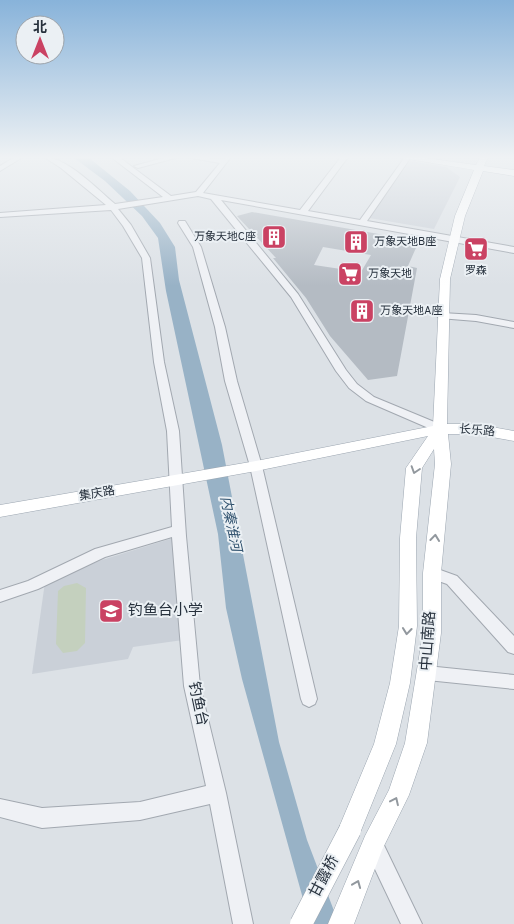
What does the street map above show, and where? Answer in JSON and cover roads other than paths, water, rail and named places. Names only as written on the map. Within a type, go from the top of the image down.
[{"type":"main road","name":"中山南路","points":[[373,844],[398,794],[416,743],[427,673],[432,633],[432,573],[443,464],[440,429],[442,316],[445,279],[460,216],[467,200]]},
{"type":"main road","name":"中山南路","points":[[350,830],[385,744],[400,683],[408,626],[408,538],[414,468],[440,429]]},
{"type":"main road","name":"长乐路","points":[[440,429],[474,429],[514,436]]},
{"type":"main road","points":[[256,466],[440,429]]},
{"type":"main road","name":"集庆路","points":[[0,511],[256,466]]},
{"type":"main road","name":"甘露桥","points":[[300,924],[350,830]]},
{"type":"main road","points":[[341,924],[373,844]]},
{"type":"street","name":"钓鱼台","points":[[105,200],[113,207],[127,225],[146,258],[159,362],[173,432],[192,686],[217,793],[243,924]]},
{"type":"street","points":[[0,215],[22,215],[113,207],[156,200]]},
{"type":"street","points":[[216,200],[295,296],[340,371],[353,386],[370,399],[440,429]]},
{"type":"street","points":[[235,200],[514,250]]},
{"type":"street","points":[[302,213],[312,200]]},
{"type":"street","points":[[361,224],[377,200]]},
{"type":"street","points":[[182,222],[197,247],[220,327],[231,381],[256,466],[309,699]]},
{"type":"street","points":[[442,316],[476,318],[514,325]]},
{"type":"street","points":[[0,596],[33,585],[100,553],[179,530]]},
{"type":"street","points":[[432,573],[452,580],[514,647]]},
{"type":"street","points":[[427,673],[514,682]]},
{"type":"street","points":[[0,808],[42,818],[140,811],[217,793]]},
{"type":"street","points":[[373,844],[412,924]]},
{"type":"water","name":"内秦淮河","points":[[125,200],[139,200],[160,223],[175,247],[179,280],[222,445],[279,742],[307,840],[339,924],[310,924],[242,679],[226,608],[218,534],[166,291],[158,238],[142,216]]},
{"type":"place","name":"万象天地C座","points":[[274,237]]},
{"type":"place","name":"万象天地B座","points":[[356,242]]},
{"type":"place","name":"罗森","points":[[476,249]]},
{"type":"place","name":"万象天地","points":[[350,274]]},
{"type":"place","name":"万象天地A座","points":[[362,311]]},
{"type":"place","name":"钓鱼台小学","points":[[111,611]]}]
